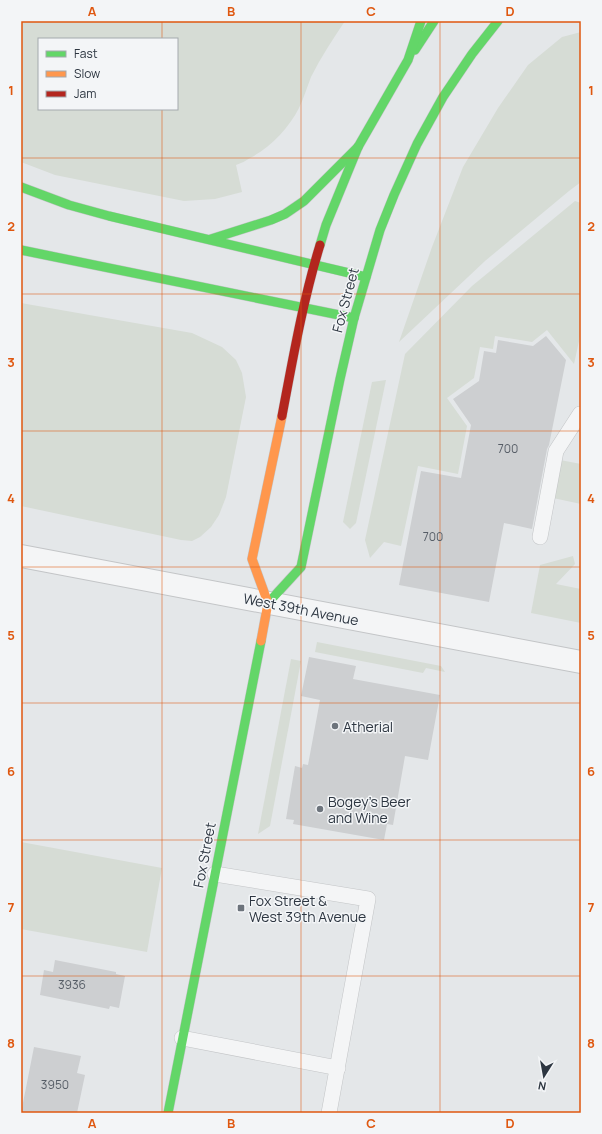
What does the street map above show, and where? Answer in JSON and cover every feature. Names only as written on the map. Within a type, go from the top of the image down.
[{"type":"main road","points":[[408,60],[421,21]]},
{"type":"main road","points":[[268,603],[252,559],[314,265],[326,225],[358,148],[408,60],[434,21]]},
{"type":"main road","name":"Fox Street","points":[[168,1113],[268,603],[301,567],[354,318],[380,230],[417,144],[443,97],[472,54],[498,21]]},
{"type":"main road","points":[[210,240],[285,214],[304,201],[358,148]]},
{"type":"main road","points":[[21,187],[68,205],[109,216],[366,277]]},
{"type":"main road","points":[[21,250],[354,318]]},
{"type":"street","name":"West 39th Avenue","points":[[21,556],[581,662]]},
{"type":"lane","points":[[540,537],[556,451],[581,414]]},
{"type":"lane","points":[[215,874],[368,899],[329,1113]]},
{"type":"lane","points":[[182,1038],[338,1068]]},
{"type":"shaded area","points":[[21,21],[345,21],[327,48],[311,77],[301,104],[290,123],[265,149],[236,165],[242,192],[215,199],[184,201],[55,175],[21,162]]},
{"type":"shaded area","points":[[581,32],[581,182],[485,261],[399,342],[432,247],[463,167],[498,108],[528,65],[562,37]]},
{"type":"shaded area","points":[[575,201],[581,203],[581,332],[574,364],[547,330],[532,342],[495,336],[493,349],[480,347],[474,378],[447,398],[467,426],[458,474],[418,466],[401,546],[384,542],[370,558],[365,540],[405,354],[472,286]]},
{"type":"shaded area","points":[[21,303],[192,333],[222,347],[236,360],[242,373],[246,397],[226,497],[219,515],[211,527],[200,537],[192,541],[181,540],[21,506]]},
{"type":"shaded area","points":[[386,380],[356,523],[350,529],[343,522],[372,382]]},
{"type":"shaded area","points":[[560,460],[581,464],[581,504],[553,498]]},
{"type":"shaded area","points":[[573,556],[575,564],[556,584],[581,589],[581,623],[531,613],[540,565]]},
{"type":"shaded area","points":[[317,642],[441,666],[445,672],[426,668],[423,673],[315,652]]},
{"type":"shaded area","points":[[291,659],[301,661],[270,826],[258,834]]},
{"type":"shaded area","points":[[21,842],[162,868],[147,952],[21,929]]},
{"type":"building","points":[[546,336],[566,360],[532,529],[504,523],[489,602],[399,585],[421,471],[461,478],[471,425],[453,399],[479,381],[484,351],[496,353],[498,340],[533,346]]},
{"type":"building","points":[[309,657],[356,666],[353,679],[440,695],[428,760],[405,756],[393,825],[387,824],[384,840],[293,824],[294,820],[286,819],[295,766],[302,768],[303,764],[308,765],[320,700],[301,696]]},
{"type":"building","points":[[55,960],[116,972],[116,974],[125,976],[119,1008],[110,1006],[109,1009],[40,995],[44,970],[53,972]]},
{"type":"building","points":[[34,1047],[81,1056],[77,1073],[85,1075],[77,1113],[21,1113]]},
{"type":"traffic: fast","points":[[358,147],[408,60],[421,21]]},
{"type":"traffic: fast","points":[[415,50],[434,21]]},
{"type":"traffic: fast","points":[[354,318],[380,230],[417,144],[443,97],[472,54],[498,21]]},
{"type":"traffic: fast","points":[[320,245],[326,225],[358,147]]},
{"type":"traffic: fast","points":[[211,239],[271,220],[285,214],[304,201],[358,147]]},
{"type":"traffic: fast","points":[[21,187],[69,205],[109,216],[366,277]]},
{"type":"traffic: fast","points":[[21,250],[354,318]]},
{"type":"traffic: fast","points":[[268,603],[301,567],[354,318]]},
{"type":"traffic: fast","points":[[168,1113],[261,641]]},
{"type":"traffic: slow","points":[[261,641],[268,603],[252,559],[282,416]]},
{"type":"traffic: jam","points":[[282,416],[303,308],[320,245]]},
{"type":"place","name":"Atherial","points":[[335,726]]},
{"type":"place","name":"Bogey's Beer and Wine","points":[[320,809]]},
{"type":"place","name":"Fox Street & West 39th Avenue","points":[[241,908]]}]
